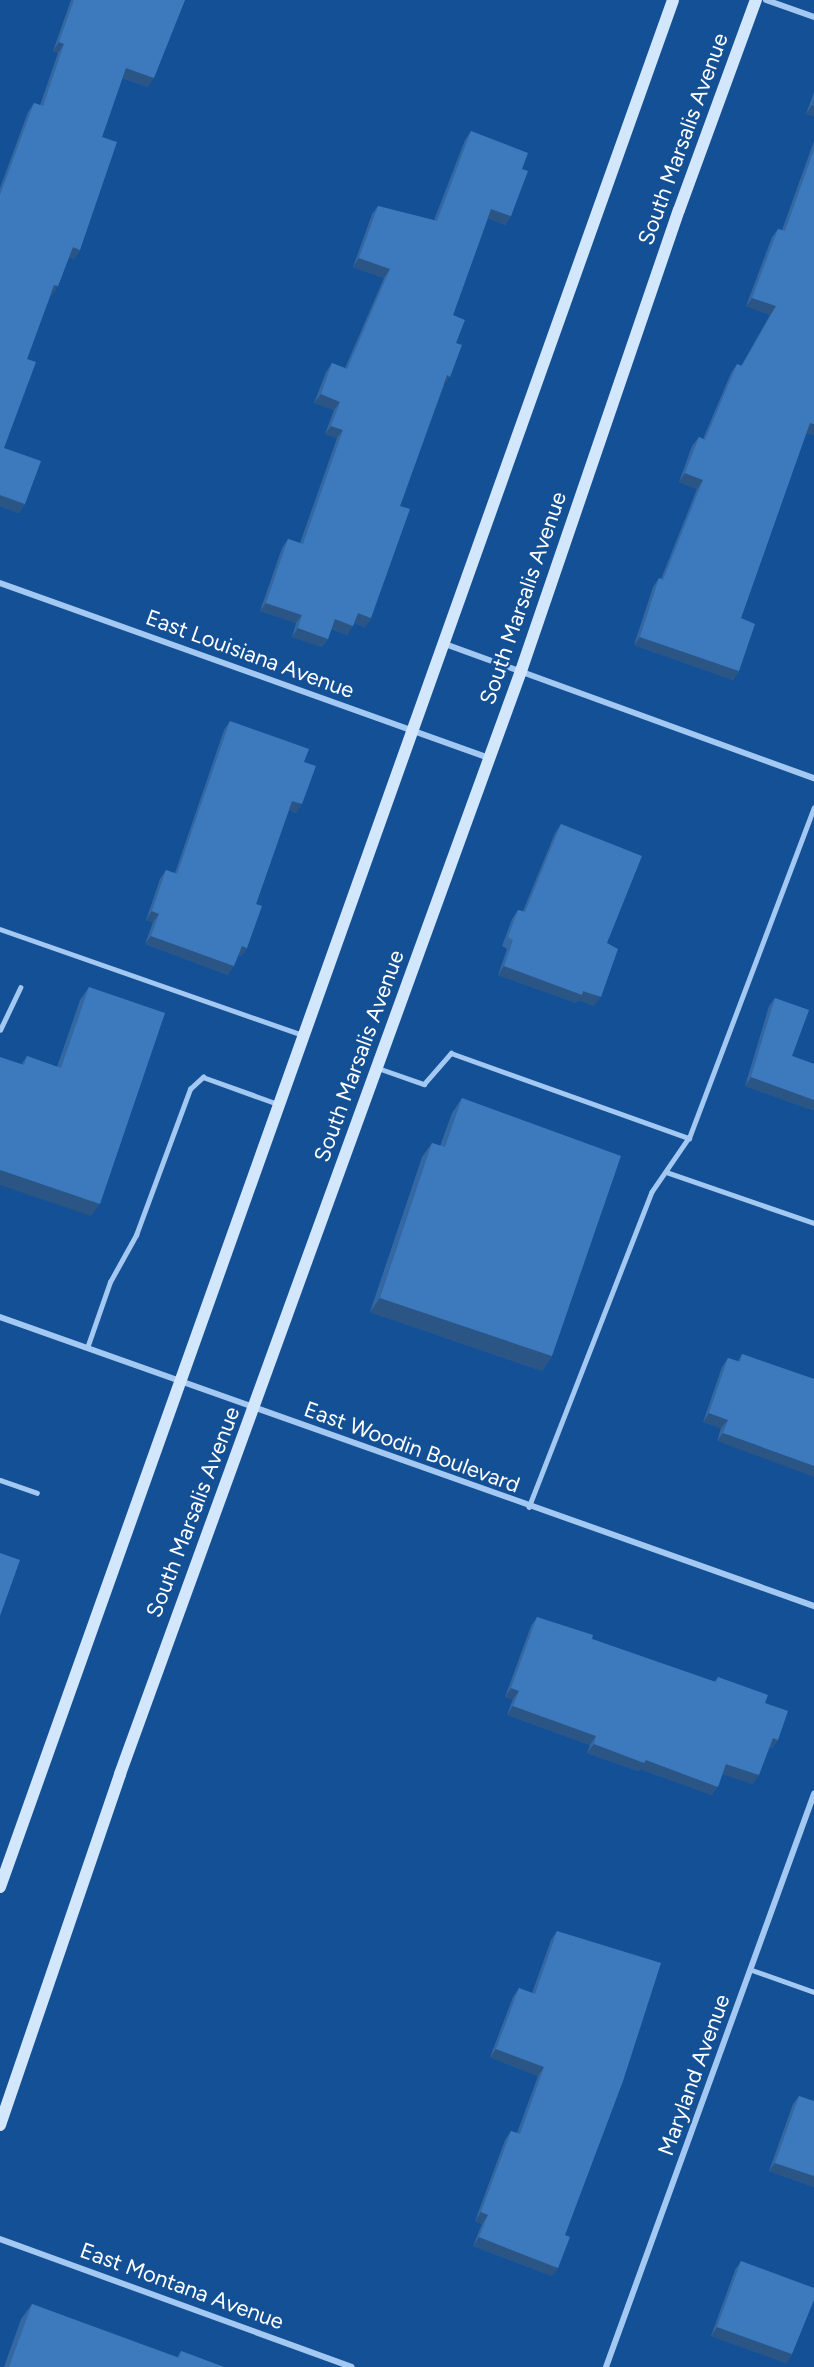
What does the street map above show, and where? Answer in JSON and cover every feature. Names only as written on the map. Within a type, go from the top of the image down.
[{"type":"main road","points":[[0,1887],[673,0]]},
{"type":"main road","name":"South Marsalis Avenue","points":[[0,2125],[148,1696],[255,1409],[521,672],[679,210],[756,0]]},
{"type":"street","points":[[766,0],[814,17]]},
{"type":"street","name":"East Louisiana Avenue","points":[[0,583],[489,758]]},
{"type":"street","points":[[445,644],[814,778]]},
{"type":"street","name":"East Woodin Boulevard","points":[[0,1317],[529,1507],[814,1606]]},
{"type":"street","name":"Maryland Avenue","points":[[606,2367],[814,1794]]},
{"type":"street","name":"East Montana Avenue","points":[[0,2239],[351,2367]]},
{"type":"lane","points":[[529,1507],[652,1192],[689,1138],[814,808]]},
{"type":"lane","points":[[0,929],[302,1035]]},
{"type":"lane","points":[[0,1030],[20,988]]},
{"type":"lane","points":[[378,1068],[424,1084],[451,1053],[689,1138]]},
{"type":"lane","points":[[87,1348],[110,1282],[136,1235],[190,1089],[203,1077],[278,1104]]},
{"type":"lane","points":[[666,1172],[814,1223]]},
{"type":"lane","points":[[0,1480],[37,1493]]},
{"type":"lane","points":[[752,1970],[814,1992]]},
{"type":"building","points":[[74,0],[185,0],[154,78],[126,68],[102,137],[117,142],[80,250],[73,247],[58,286],[54,285],[27,359],[36,362],[4,448],[41,461],[25,504],[0,495],[0,195],[34,103],[43,106],[64,44],[59,42]]},
{"type":"building","points":[[471,131],[528,153],[522,169],[528,171],[511,216],[491,209],[453,315],[465,320],[456,343],[462,345],[450,377],[447,375],[400,506],[410,509],[371,618],[358,613],[353,626],[335,619],[328,639],[298,628],[302,615],[266,603],[288,539],[303,544],[343,430],[331,426],[340,402],[321,394],[332,363],[347,369],[390,269],[359,258],[378,206],[437,221]]},
{"type":"building","points":[[814,150],[814,424],[810,423],[741,618],[755,624],[739,671],[640,637],[659,578],[663,580],[703,480],[685,473],[699,437],[705,440],[737,364],[742,366],[776,306],[752,298],[778,229],[785,231]]},
{"type":"building","points":[[230,721],[309,749],[304,762],[316,766],[302,804],[292,801],[256,904],[262,906],[247,948],[242,946],[234,966],[151,936],[159,914],[152,911],[166,870],[177,874]]},
{"type":"building","points":[[561,824],[642,856],[607,943],[618,949],[601,997],[583,991],[582,995],[504,966],[513,940],[508,937],[518,910],[525,912]]},
{"type":"building","points":[[89,987],[165,1013],[100,1204],[0,1170],[0,1057],[24,1065],[27,1056],[61,1068]]},
{"type":"building","points":[[775,998],[809,1010],[792,1056],[814,1064],[814,1100],[751,1077]]},
{"type":"building","points":[[462,1098],[621,1156],[552,1356],[380,1298],[432,1143],[445,1147]]},
{"type":"building","points":[[742,1354],[814,1379],[814,1466],[723,1433],[728,1420],[709,1413],[728,1358],[740,1362]]},
{"type":"building","points":[[0,1553],[20,1560],[0,1616]]},
{"type":"building","points":[[537,1617],[593,1635],[592,1639],[716,1682],[718,1677],[768,1695],[765,1703],[788,1711],[778,1740],[773,1738],[759,1775],[726,1764],[718,1787],[646,1760],[644,1763],[594,1744],[596,1736],[513,1706],[519,1691],[511,1688]]},
{"type":"building","points":[[557,1931],[661,1963],[623,2081],[565,2235],[570,2237],[558,2268],[479,2237],[488,2215],[481,2212],[511,2131],[520,2134],[544,2067],[496,2049],[519,1988],[535,1994]]},
{"type":"building","points":[[799,2096],[814,2101],[814,2176],[775,2163]]},
{"type":"building","points":[[741,2261],[814,2288],[814,2300],[792,2354],[717,2327]]},
{"type":"building","points":[[32,2304],[179,2358],[181,2351],[224,2367],[9,2367]]}]
